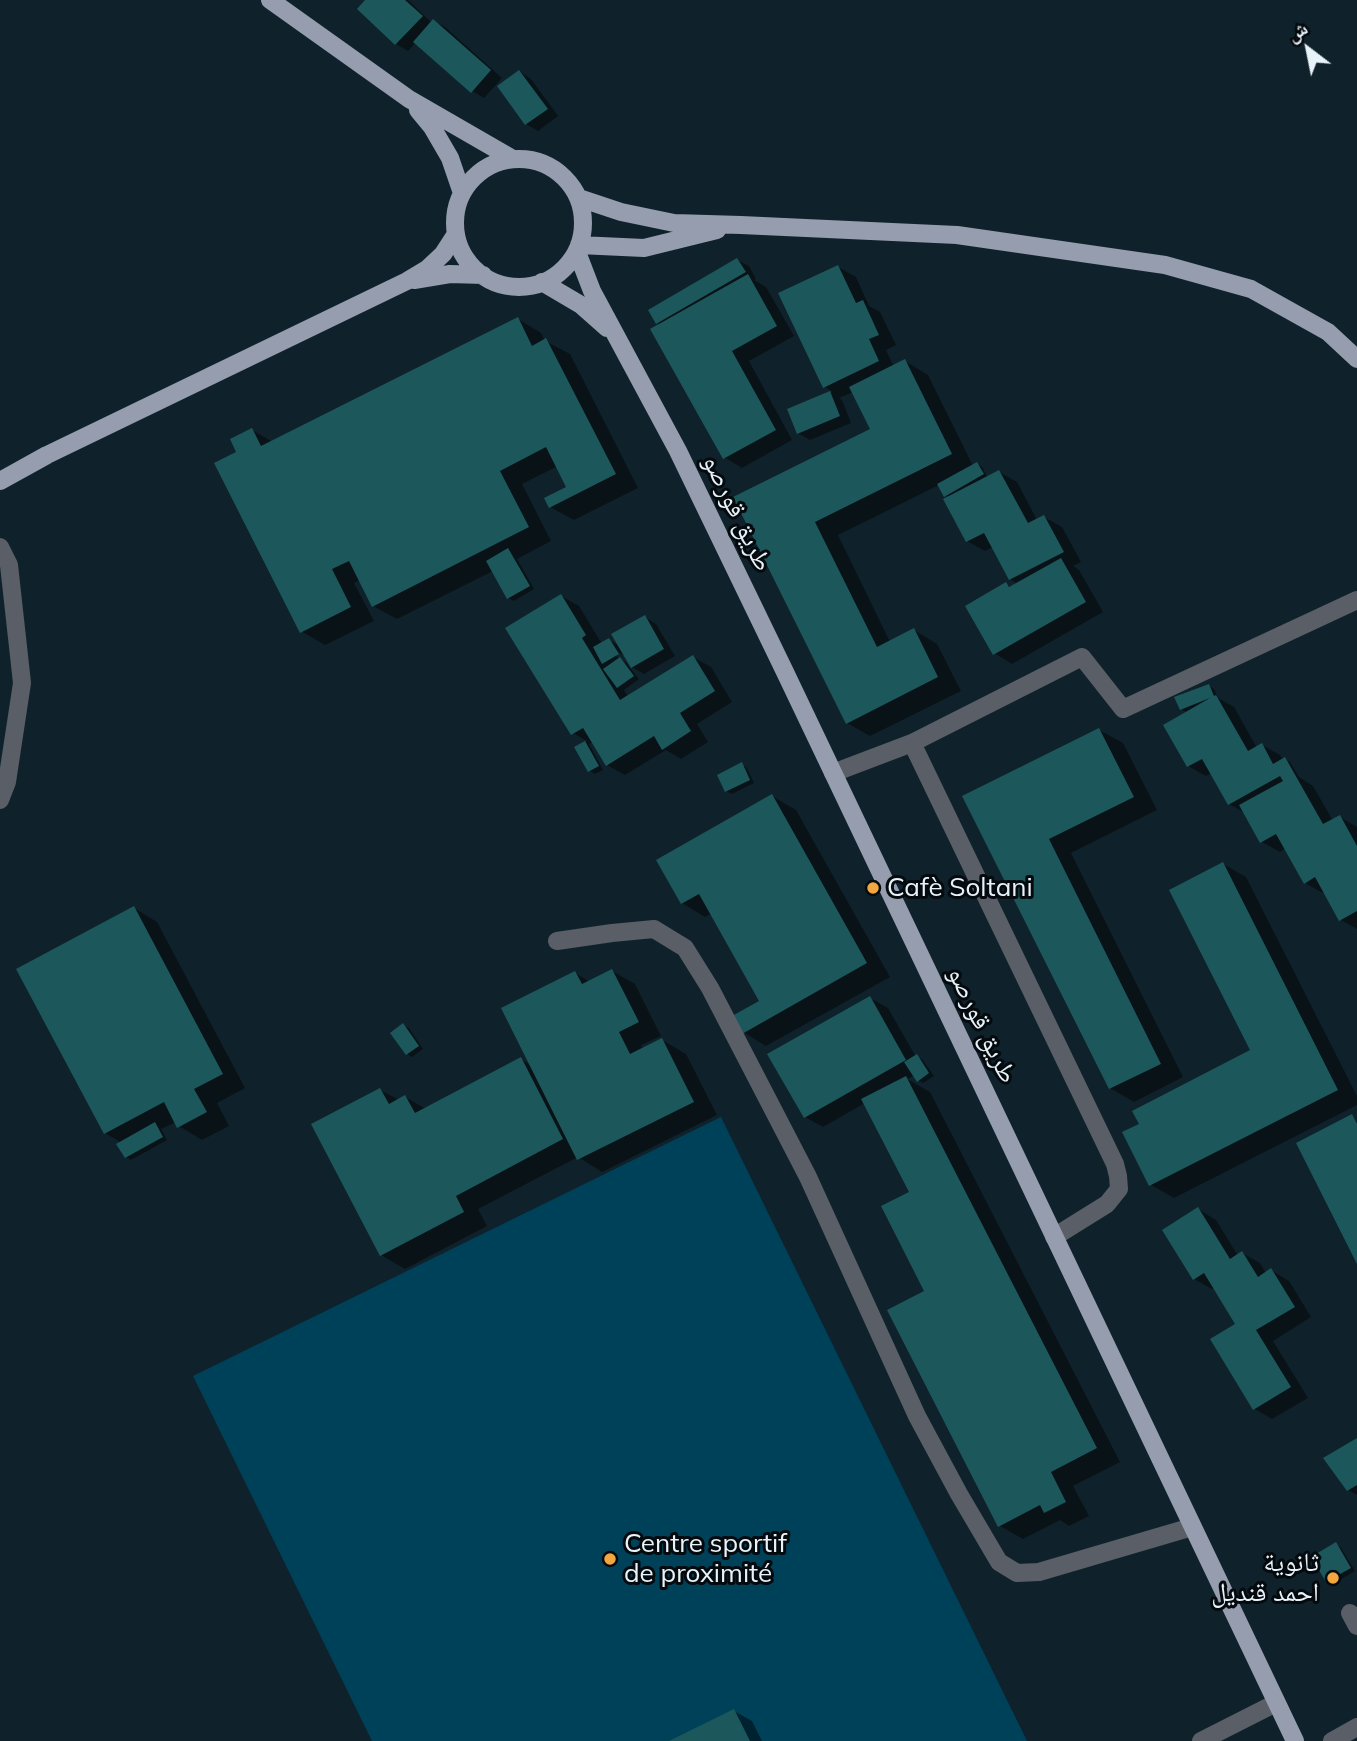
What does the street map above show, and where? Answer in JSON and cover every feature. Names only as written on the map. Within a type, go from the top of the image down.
[{"type":"main road","points":[[270,0],[409,99],[513,159]]},
{"type":"main road","points":[[409,99],[432,127],[450,158],[462,193]]},
{"type":"main road","points":[[513,159],[534,160],[554,168],[569,181],[579,198],[583,216],[583,234],[566,267],[550,279],[531,286],[511,286],[483,275],[463,253],[456,234],[456,213],[462,193],[475,176],[492,164],[513,159]]},
{"type":"main road","points":[[579,198],[621,212],[674,223],[957,235],[1165,265],[1251,289],[1328,332],[1357,359]]},
{"type":"main road","points":[[578,248],[644,248],[741,225]]},
{"type":"main road","points":[[0,481],[47,455],[407,281],[427,270],[443,254],[456,234]]},
{"type":"main road","name":"طريق قورصو","points":[[578,248],[593,291],[678,451],[1295,1741]]},
{"type":"main road","points":[[407,281],[450,274],[483,275]]},
{"type":"main road","points":[[542,282],[581,305],[615,335]]},
{"type":"street","points":[[0,547],[9,565],[22,683],[7,782],[0,800]]},
{"type":"street","points":[[833,773],[912,743],[1082,657],[1123,709],[1357,600]]},
{"type":"street","points":[[912,743],[1115,1164],[1119,1189],[1107,1204],[1054,1237]]},
{"type":"street","points":[[557,941],[654,929],[685,948],[710,988],[808,1177],[917,1416],[999,1562],[1017,1573],[1039,1572],[1192,1527]]},
{"type":"street","points":[[1200,1741],[1276,1703]]},
{"type":"street","points":[[1332,1741],[1357,1727]]},
{"type":"shaded area","name":"Centre sportif de proximité","points":[[721,1117],[1027,1741],[372,1741],[193,1376]]},
{"type":"building","points":[[365,0],[405,0],[423,16],[395,45],[357,9]]},
{"type":"building","points":[[433,19],[491,70],[471,93],[413,42]]},
{"type":"building","points":[[519,70],[548,109],[525,125],[497,86]]},
{"type":"building","points":[[737,258],[746,272],[656,324],[648,310]]},
{"type":"building","points":[[838,265],[856,303],[863,300],[879,335],[869,339],[879,361],[823,388],[778,293]]},
{"type":"building","points":[[748,274],[777,326],[732,351],[776,430],[723,459],[650,329]]},
{"type":"building","points":[[518,317],[532,346],[546,338],[616,474],[549,508],[544,498],[566,487],[546,447],[500,471],[529,527],[372,607],[349,561],[332,569],[351,607],[300,633],[214,463],[236,452],[230,439],[252,428],[261,446]]},
{"type":"building","points":[[905,359],[952,454],[815,522],[877,647],[914,628],[938,677],[846,724],[733,497],[870,429],[849,387]]},
{"type":"building","points":[[830,391],[840,416],[797,434],[787,409]]},
{"type":"building","points":[[977,462],[984,474],[944,497],[937,484]]},
{"type":"building","points":[[999,470],[1028,523],[1044,515],[1064,552],[1009,580],[984,533],[966,542],[943,499]]},
{"type":"building","points":[[508,548],[530,586],[507,599],[486,561]]},
{"type":"building","points":[[1061,558],[1086,602],[993,655],[965,606],[1006,582],[1009,587]]},
{"type":"building","points":[[561,594],[586,635],[582,638],[620,700],[693,655],[715,691],[680,713],[691,731],[662,750],[654,736],[606,766],[583,728],[571,735],[505,628]]},
{"type":"building","points":[[645,615],[664,649],[631,668],[611,634]]},
{"type":"building","points":[[609,638],[619,654],[602,664],[593,647]]},
{"type":"building","points":[[620,657],[634,676],[617,688],[603,669]]},
{"type":"building","points":[[1209,684],[1248,751],[1262,743],[1273,764],[1285,757],[1323,824],[1340,815],[1357,846],[1357,911],[1339,921],[1315,877],[1304,884],[1276,834],[1260,843],[1239,805],[1283,781],[1280,776],[1228,805],[1202,759],[1187,767],[1163,725],[1210,698],[1180,710],[1174,697]]},
{"type":"building","points":[[1099,728],[1134,797],[1049,839],[1161,1064],[1109,1089],[962,796]]},
{"type":"building","points":[[585,741],[599,766],[588,772],[574,747]]},
{"type":"building","points":[[742,762],[750,780],[725,792],[717,775]]},
{"type":"building","points":[[772,794],[867,963],[742,1034],[732,1016],[759,1001],[699,894],[681,904],[656,860]]},
{"type":"building","points":[[1223,862],[1338,1090],[1149,1186],[1122,1132],[1139,1124],[1132,1111],[1250,1050],[1169,890]]},
{"type":"building","points":[[134,906],[223,1074],[194,1089],[207,1112],[177,1128],[164,1102],[104,1134],[16,969]]},
{"type":"building","points":[[612,969],[639,1022],[619,1032],[630,1054],[662,1038],[694,1102],[577,1160],[501,1008],[575,971],[582,984]]},
{"type":"building","points":[[870,996],[906,1060],[804,1118],[767,1054]]},
{"type":"building","points":[[403,1023],[419,1046],[406,1055],[390,1033]]},
{"type":"building","points":[[917,1054],[929,1073],[917,1082],[904,1062]]},
{"type":"building","points":[[521,1057],[563,1139],[456,1196],[464,1212],[380,1256],[311,1124],[380,1088],[389,1104],[405,1095],[415,1113]]},
{"type":"building","points":[[906,1076],[1097,1448],[1051,1472],[1066,1502],[1044,1513],[1040,1505],[998,1527],[887,1310],[924,1291],[881,1206],[909,1192],[861,1099]]},
{"type":"building","points":[[1352,1114],[1357,1124],[1357,1264],[1296,1143]]},
{"type":"building","points":[[155,1122],[163,1137],[125,1158],[116,1144]]},
{"type":"building","points":[[1198,1207],[1230,1259],[1242,1251],[1258,1277],[1271,1268],[1295,1307],[1256,1330],[1291,1387],[1253,1410],[1210,1339],[1235,1324],[1204,1273],[1193,1280],[1162,1230]]},
{"type":"building","points":[[1357,1438],[1357,1485],[1347,1491],[1323,1458]]},
{"type":"building","points":[[1336,1542],[1351,1568],[1326,1582],[1311,1557]]},
{"type":"building","points":[[734,1709],[750,1741],[669,1741]]},
{"type":"place","name":"Cafè Soltani","points":[[873,888]]},
{"type":"place","name":"Centre sportif de proximité","points":[[610,1559]]},
{"type":"place","name":"ثانوية احمد قنديل","points":[[1333,1578]]}]
